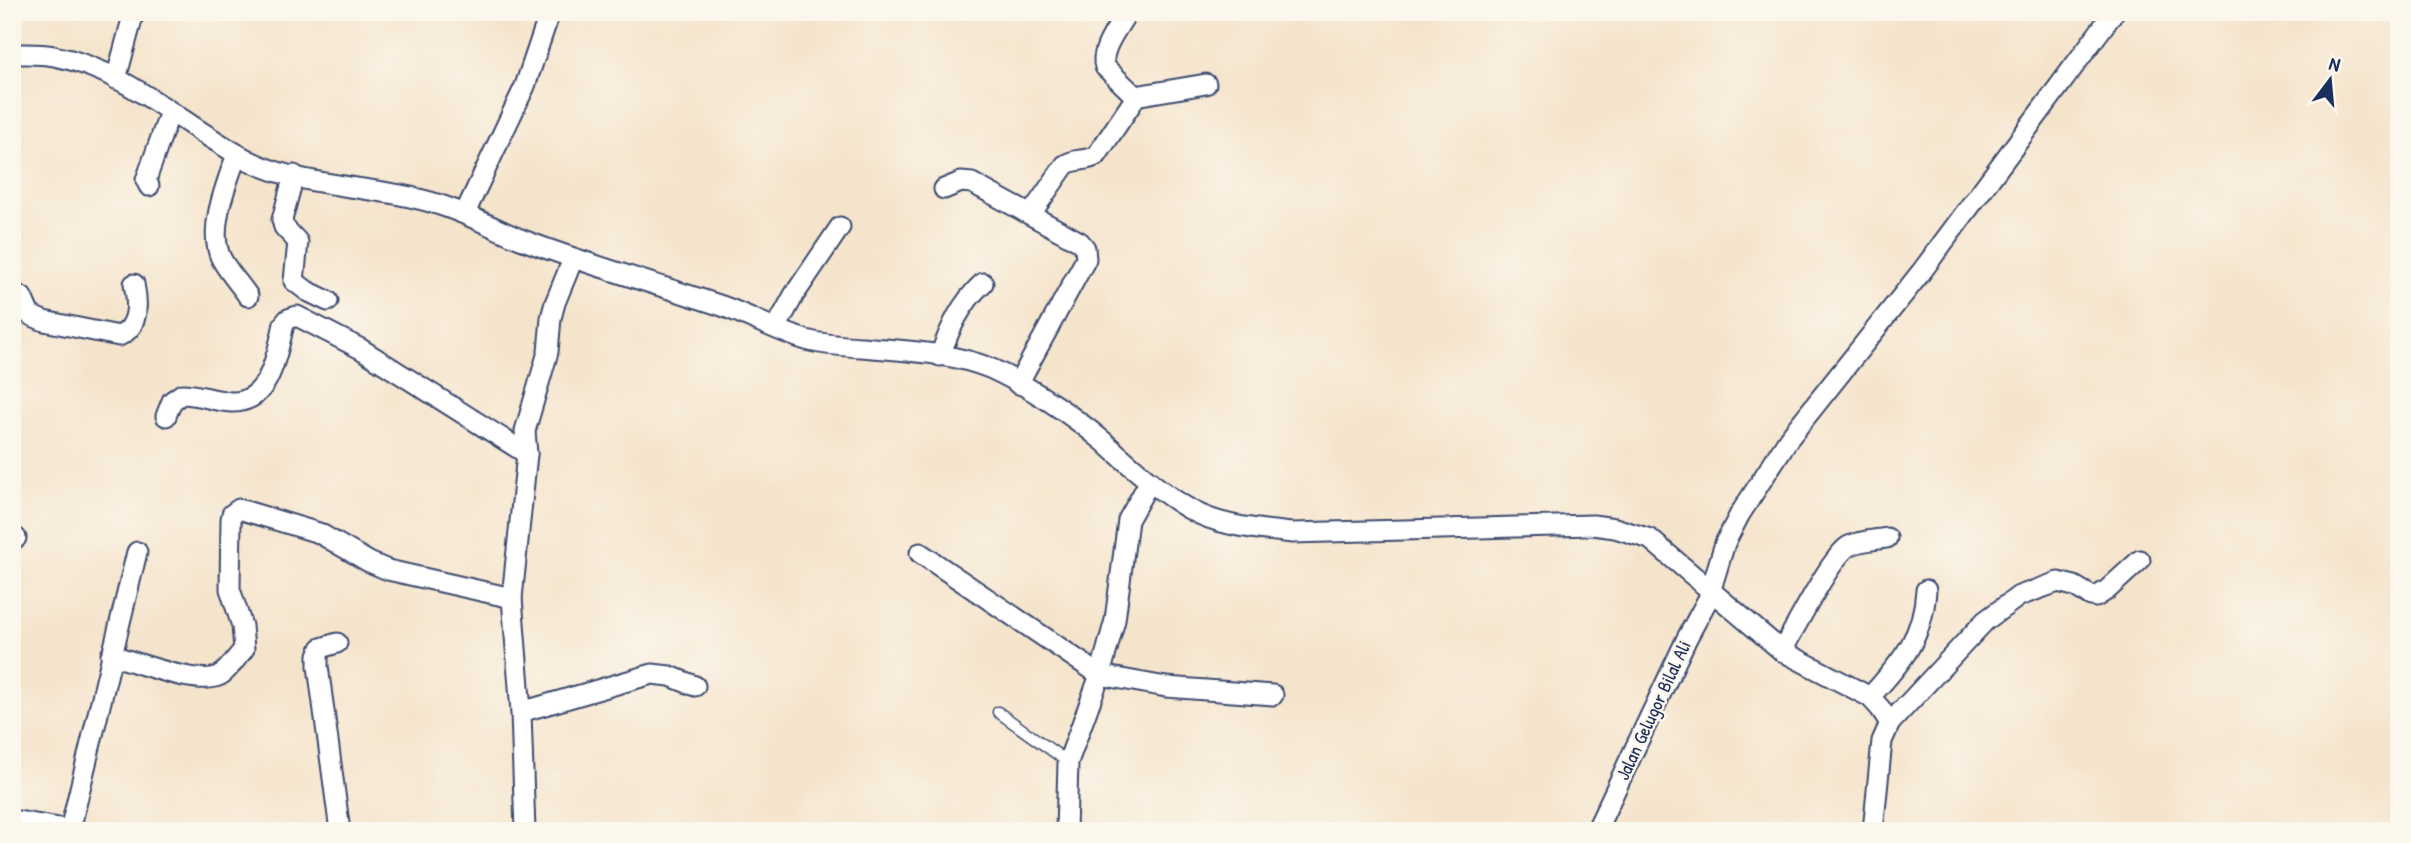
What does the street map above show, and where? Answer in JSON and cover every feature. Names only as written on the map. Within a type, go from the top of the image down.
[{"type":"street","points":[[116,79],[135,12]]},
{"type":"street","points":[[465,213],[525,86],[550,12]]},
{"type":"street","points":[[1127,12],[1106,50],[1103,61],[1105,67],[1135,96]]},
{"type":"street","name":"Jalan Gelugor Bilal Ali","points":[[1596,831],[1731,529],[1789,438],[1922,271],[2114,12]]},
{"type":"street","points":[[12,54],[57,56],[116,79],[254,163],[340,186],[410,197],[465,213],[573,259],[724,307],[824,344],[940,356],[991,369],[1071,416],[1150,481],[1191,510],[1216,520],[1246,527],[1318,533],[1593,525],[1615,528],[1650,540],[1782,651],[1870,697],[1890,723]]},
{"type":"street","points":[[1135,96],[1206,84]]},
{"type":"street","points":[[1031,214],[1065,165],[1097,155],[1135,96]]},
{"type":"street","points":[[149,186],[146,180],[170,113]]},
{"type":"street","points":[[237,154],[218,208],[218,245],[221,259],[248,296]]},
{"type":"street","points":[[294,175],[282,220],[284,227],[299,242],[294,281],[328,301]]},
{"type":"street","points":[[944,189],[961,182],[972,183],[1080,242],[1085,248],[1086,259],[1018,384]]},
{"type":"street","points":[[776,328],[794,295],[840,226]]},
{"type":"street","points":[[525,831],[521,712],[512,598],[527,454],[525,431],[548,352],[551,318],[573,259]]},
{"type":"street","points":[[940,356],[963,304],[983,283]]},
{"type":"street","points":[[12,292],[22,297],[32,316],[69,327],[119,336],[125,333],[134,319],[138,304],[134,285]]},
{"type":"street","points":[[166,416],[172,401],[182,394],[233,402],[246,400],[256,394],[265,384],[272,367],[284,324],[288,319],[297,316],[361,349],[527,454]]},
{"type":"street","points":[[1066,831],[1068,762],[1100,675],[1119,604],[1128,520],[1150,481]]},
{"type":"street","points":[[111,655],[196,678],[214,678],[222,674],[244,649],[242,626],[230,589],[230,519],[239,509],[319,533],[387,570],[512,598]]},
{"type":"street","points":[[1782,651],[1830,568],[1847,547],[1886,538]]},
{"type":"street","points":[[70,830],[136,552]]},
{"type":"street","points":[[920,553],[1100,675],[1166,687],[1273,695]]},
{"type":"street","points":[[1873,831],[1882,741],[1890,723],[1985,621],[2020,596],[2058,582],[2074,586],[2096,597],[2140,560]]},
{"type":"street","points":[[1870,697],[1897,666],[1915,638],[1923,620],[1926,590]]},
{"type":"street","points":[[338,643],[321,648],[318,667],[340,831]]},
{"type":"street","points":[[521,712],[652,674],[695,686]]},
{"type":"street","points":[[12,820],[77,831]]},
{"type":"lane","points":[[998,712],[1068,762]]}]
